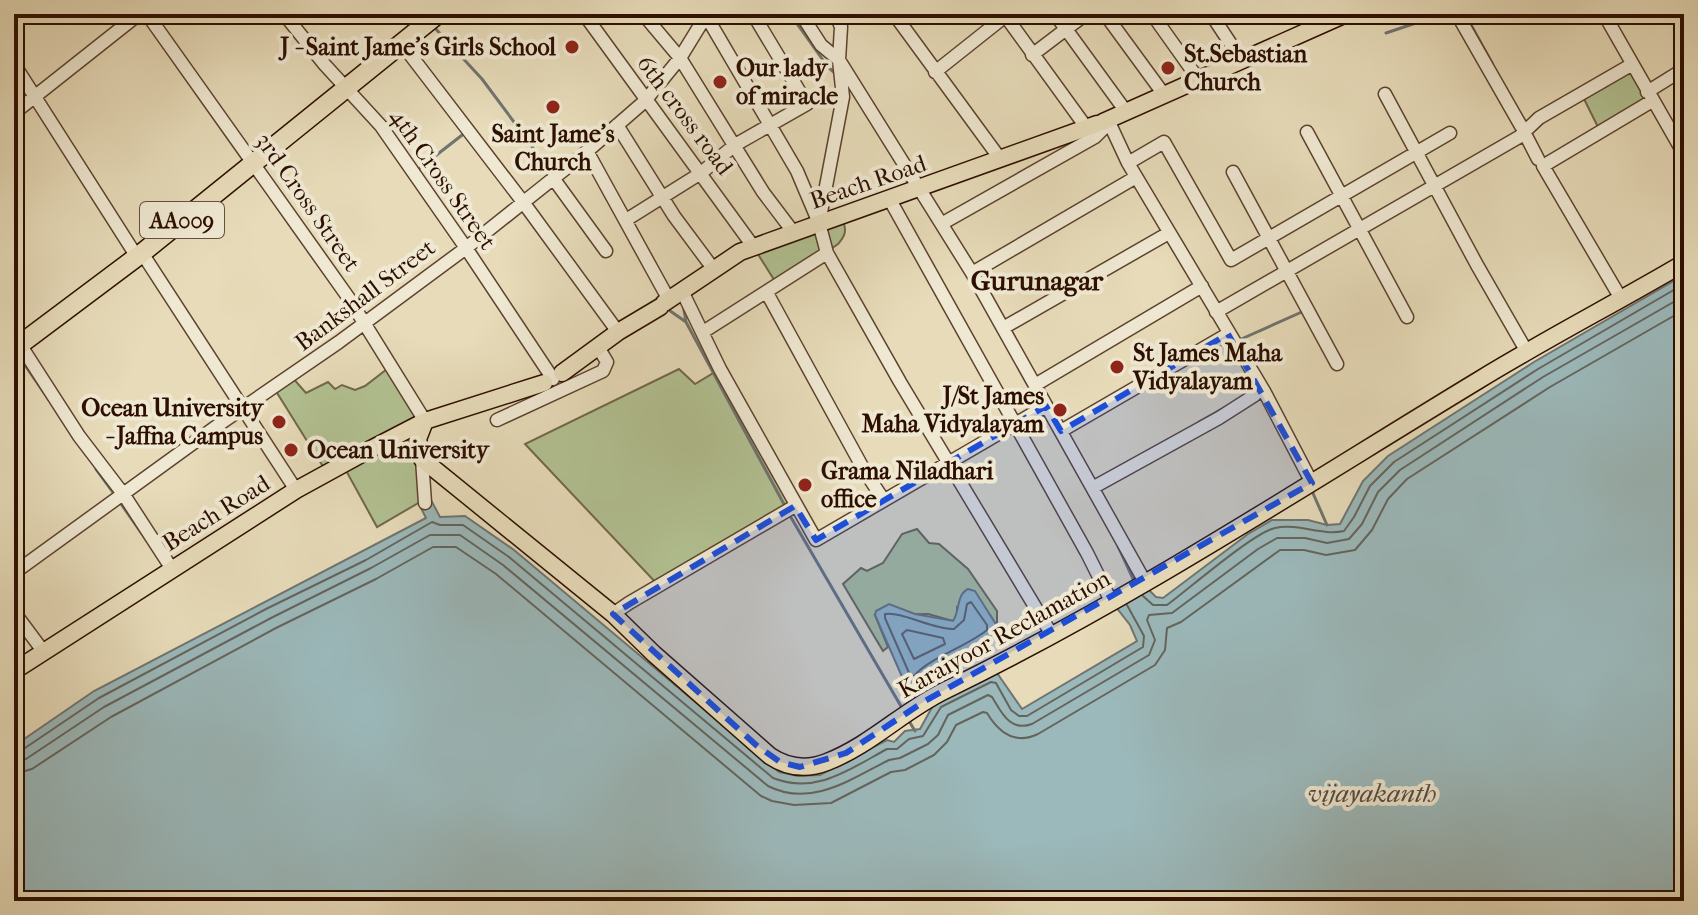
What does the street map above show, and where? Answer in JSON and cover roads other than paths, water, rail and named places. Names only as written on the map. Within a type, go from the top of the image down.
[{"type":"highway","name":"AA009","points":[[16,343],[139,255],[438,14]]},
{"type":"main road","name":"Beach Road","points":[[14,671],[296,490],[425,421],[554,378],[669,300],[712,266],[740,252],[1127,113],[1346,14]]},
{"type":"main road","name":"Karaiyoor Reclamation","points":[[422,459],[613,614],[756,745],[789,766],[812,766],[846,753],[925,701],[1145,582],[1527,352],[1684,263]]},
{"type":"main road","points":[[422,459],[418,439],[425,421]]},
{"type":"street","points":[[14,113],[139,14]]},
{"type":"street","name":"3rd Cross Street","points":[[147,14],[364,322],[425,421]]},
{"type":"street","name":"4th Cross Street","points":[[284,14],[381,126],[554,378]]},
{"type":"street","name":"6th cross road","points":[[584,14],[750,242]]},
{"type":"street","points":[[643,14],[680,58],[763,192],[794,233]]},
{"type":"street","points":[[626,220],[701,173],[735,145],[807,104],[753,14]]},
{"type":"street","points":[[801,14],[821,45],[839,60],[943,223],[1145,582]]},
{"type":"street","points":[[819,223],[843,97],[839,60],[841,27],[836,14]]},
{"type":"street","points":[[894,14],[1001,160]]},
{"type":"street","points":[[1055,14],[1127,113]]},
{"type":"street","points":[[1032,55],[1086,14]]},
{"type":"street","points":[[1105,14],[1165,96]]},
{"type":"street","points":[[1152,14],[1199,80]]},
{"type":"street","points":[[1211,14],[1242,61]]},
{"type":"street","points":[[1457,14],[1538,159]]},
{"type":"street","points":[[1604,14],[1684,154]]},
{"type":"street","points":[[706,15],[797,171],[819,223],[827,253],[1052,635]]},
{"type":"street","name":"Bankshall Street","points":[[14,573],[242,409],[292,377],[466,248],[587,151],[645,101],[680,58],[706,15]]},
{"type":"street","points":[[935,72],[1006,15],[1032,55],[1103,129],[1095,137],[943,223]]},
{"type":"street","points":[[402,44],[618,332]]},
{"type":"street","points":[[14,64],[296,490]]},
{"type":"street","points":[[1216,312],[1436,186],[1539,118],[1631,65]]},
{"type":"street","points":[[1620,297],[1543,166],[1650,96],[1684,69]]},
{"type":"street","points":[[1385,94],[1527,352]]},
{"type":"street","points":[[1098,124],[1128,163],[1202,286],[1264,391],[1312,483]]},
{"type":"street","points":[[617,125],[663,198],[712,266]]},
{"type":"street","points":[[1307,132],[1407,317]]},
{"type":"street","points":[[1128,163],[1164,142],[1231,260],[1450,133]]},
{"type":"street","points":[[587,151],[669,300],[703,332],[720,369],[816,540],[1046,406]]},
{"type":"street","points":[[1233,172],[1337,364]]},
{"type":"street","points":[[553,178],[606,251]]},
{"type":"street","points":[[972,273],[1131,180]]},
{"type":"street","points":[[890,200],[1111,601]]},
{"type":"street","points":[[1003,328],[1167,234]]},
{"type":"street","points":[[703,332],[827,253]]},
{"type":"street","points":[[1035,385],[1202,286]]},
{"type":"street","points":[[767,293],[883,499]]},
{"type":"street","points":[[1061,431],[1228,334]]},
{"type":"street","points":[[16,343],[79,436],[124,495],[172,569]]},
{"type":"street","points":[[497,420],[603,371],[607,362],[598,347]]},
{"type":"street","points":[[1094,487],[1255,395]]},
{"type":"street","points":[[422,459],[425,503]]},
{"type":"street","points":[[613,614],[795,506]]},
{"type":"street","points":[[14,612],[43,651]]},
{"type":"water","name":"vijayakanth","points":[[1684,275],[1684,901],[14,901],[14,746],[94,691],[426,518],[420,506],[431,500],[440,517],[465,516],[514,550],[779,772],[798,776],[820,775],[887,740],[894,742],[905,731],[920,729],[935,702],[997,673],[1022,709],[1137,641],[1130,625],[1112,602],[1144,585],[1156,597],[1163,598],[1248,534],[1272,520],[1340,524],[1363,481],[1388,456],[1534,362]]},
{"type":"water","points":[[968,589],[975,591],[997,626],[997,631],[966,655],[923,677],[928,692],[913,702],[875,615],[876,611],[889,604],[915,614],[953,621],[962,595]]},
{"type":"waterway","points":[[790,14],[836,74]]},
{"type":"waterway","points":[[1386,33],[1443,14]]},
{"type":"waterway","points":[[1465,14],[1492,63]]},
{"type":"waterway","points":[[434,27],[482,79],[552,173]]},
{"type":"waterway","points":[[416,171],[466,132]]},
{"type":"waterway","points":[[683,304],[686,322],[786,508]]},
{"type":"waterway","points":[[666,308],[686,322]]},
{"type":"waterway","points":[[1239,340],[1304,311]]},
{"type":"waterway","points":[[14,358],[18,355],[49,400]]},
{"type":"waterway","points":[[1199,422],[1224,408]]},
{"type":"waterway","points":[[96,469],[115,495]]},
{"type":"waterway","points":[[1312,491],[1327,525]]},
{"type":"waterway","points":[[119,501],[147,541]]},
{"type":"waterway","points":[[789,514],[902,708]]},
{"type":"waterway","points":[[1118,546],[1135,583]]},
{"type":"waterway","points":[[909,721],[915,731]]},
{"type":"place","name":"J - Saint Jame's Girls School","points":[[572,47]]},
{"type":"place","name":"St.Sebastian Church","points":[[1168,68]]},
{"type":"place","name":"Our lady of miracle","points":[[720,82]]},
{"type":"place","name":"Saint Jame's Church","points":[[553,107]]},
{"type":"place","name":"St James Maha Vidyalayam","points":[[1117,367]]},
{"type":"place","name":"J/St James Maha Vidyalayam","points":[[1060,410]]},
{"type":"place","name":"Ocean University - Jaffna Campus","points":[[279,422]]},
{"type":"place","name":"Ocean University","points":[[291,450]]},
{"type":"place","name":"Grama Niladhari office","points":[[805,485]]},
{"type":"district","name":"Gurunagar","points":[[1037,280]]}]
